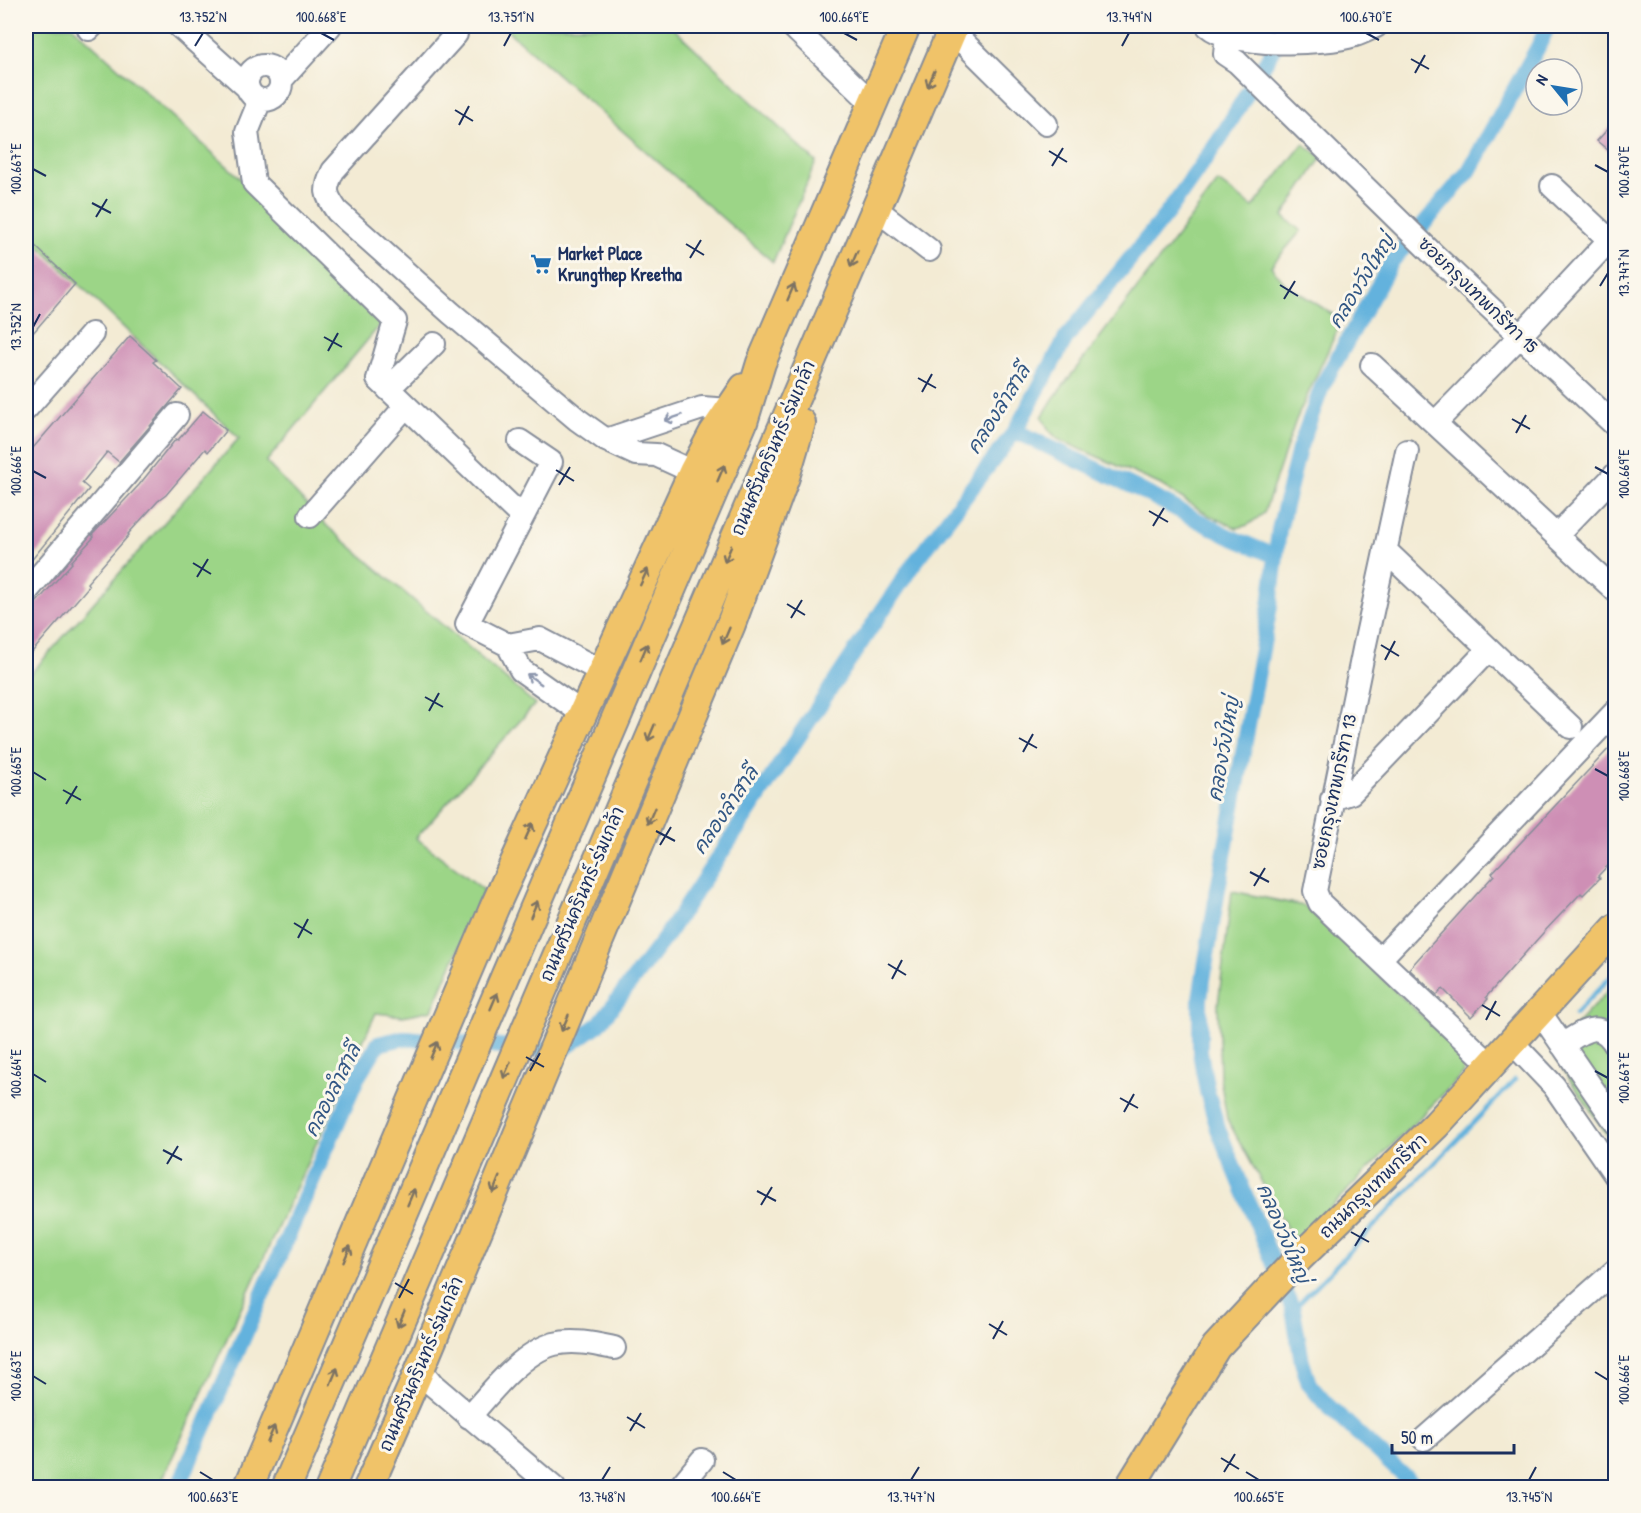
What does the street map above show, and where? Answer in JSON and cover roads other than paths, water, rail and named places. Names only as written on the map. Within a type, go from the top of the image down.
[{"type":"main road","name":"ถนนศรีนครินทร์-ร่มเกล้า","points":[[286,1488],[743,422],[761,363],[906,26]]},
{"type":"main road","name":"ถนนศรีนครินทร์-ร่มเกล้า","points":[[330,1488],[954,26]]},
{"type":"main road","name":"ถนนศรีนครินทร์-ร่มเกล้า","points":[[368,1488],[420,1369],[731,624],[785,477],[836,302]]},
{"type":"main road","name":"ถนนศรีนครินทร์-ร่มเกล้า","points":[[248,1488],[479,942],[601,671],[693,472],[713,434],[761,363]]},
{"type":"main road","name":"ถนนกรุงเทพกรีฑา","points":[[1129,1488],[1210,1354],[1225,1336],[1298,1259],[1436,1125],[1616,928]]},
{"type":"street","points":[[179,26],[254,94],[266,100],[276,96],[281,80],[330,26]]},
{"type":"street","points":[[792,26],[872,103]]},
{"type":"street","points":[[954,26],[961,40],[1046,124]]},
{"type":"street","points":[[1218,30],[1254,40],[1315,43],[1356,35],[1376,26]]},
{"type":"street","name":"ซอยกรุงเทพกรีฑา 15","points":[[1218,30],[1225,54],[1237,62],[1433,254],[1616,426]]},
{"type":"street","points":[[456,34],[333,171],[327,184],[327,198],[337,211],[452,313],[578,420],[606,440],[636,454],[656,455],[693,472]]},
{"type":"street","points":[[254,94],[247,132],[254,183],[394,321],[378,379],[522,518]]},
{"type":"street","points":[[1435,423],[1613,240],[1552,186]]},
{"type":"street","points":[[876,209],[929,250]]},
{"type":"street","points":[[26,409],[92,334]]},
{"type":"street","points":[[388,389],[434,344]]},
{"type":"street","points":[[1372,364],[1616,591]]},
{"type":"street","points":[[310,516],[406,406]]},
{"type":"street","points":[[606,440],[702,408],[730,410]]},
{"type":"street","points":[[28,586],[177,414]]},
{"type":"street","points":[[520,441],[551,462],[467,624],[508,645],[521,670],[582,713]]},
{"type":"street","name":"ซอยกรุงเทพกรีฑา 13","points":[[1407,452],[1314,891],[1320,903],[1490,1064]]},
{"type":"street","points":[[1556,536],[1616,474]]},
{"type":"street","points":[[1385,550],[1571,727]]},
{"type":"street","points":[[508,645],[540,639],[601,671]]},
{"type":"street","points":[[1332,799],[1351,793],[1489,649]]},
{"type":"street","points":[[1380,959],[1616,711]]},
{"type":"street","points":[[1539,1011],[1615,1120]]},
{"type":"street","points":[[1562,1045],[1588,1029],[1601,1031],[1616,1046]]},
{"type":"street","points":[[1511,1041],[1554,1086],[1616,1176]]},
{"type":"street","points":[[1424,1439],[1616,1270]]},
{"type":"street","points":[[469,1417],[516,1367],[552,1344],[586,1342],[615,1348]]},
{"type":"street","points":[[420,1369],[433,1385],[469,1417],[530,1480],[554,1488]]},
{"type":"street","points":[[679,1488],[702,1460]]},
{"type":"waterway","name":"คลองลำสาลี","points":[[176,1488],[357,1078],[378,1044],[404,1038],[561,1051],[599,1024],[664,939],[910,569],[1015,431],[1066,338],[1168,212],[1223,134],[1287,26]]},
{"type":"waterway","name":"คลองวังใหญ่","points":[[1417,1488],[1325,1403],[1309,1384],[1302,1362],[1293,1310],[1218,1129],[1207,1091],[1200,1052],[1200,998],[1270,606],[1279,530],[1299,449],[1323,384],[1392,261],[1469,171],[1548,26]]},
{"type":"waterway","points":[[1015,431],[1136,488],[1228,536],[1275,556]]},
{"type":"waterway","points":[[1575,1014],[1616,971]]},
{"type":"waterway","points":[[1293,1310],[1515,1080]]},
{"type":"place","name":"Market Place Krungthep Kreetha","points":[[541,264]]}]
